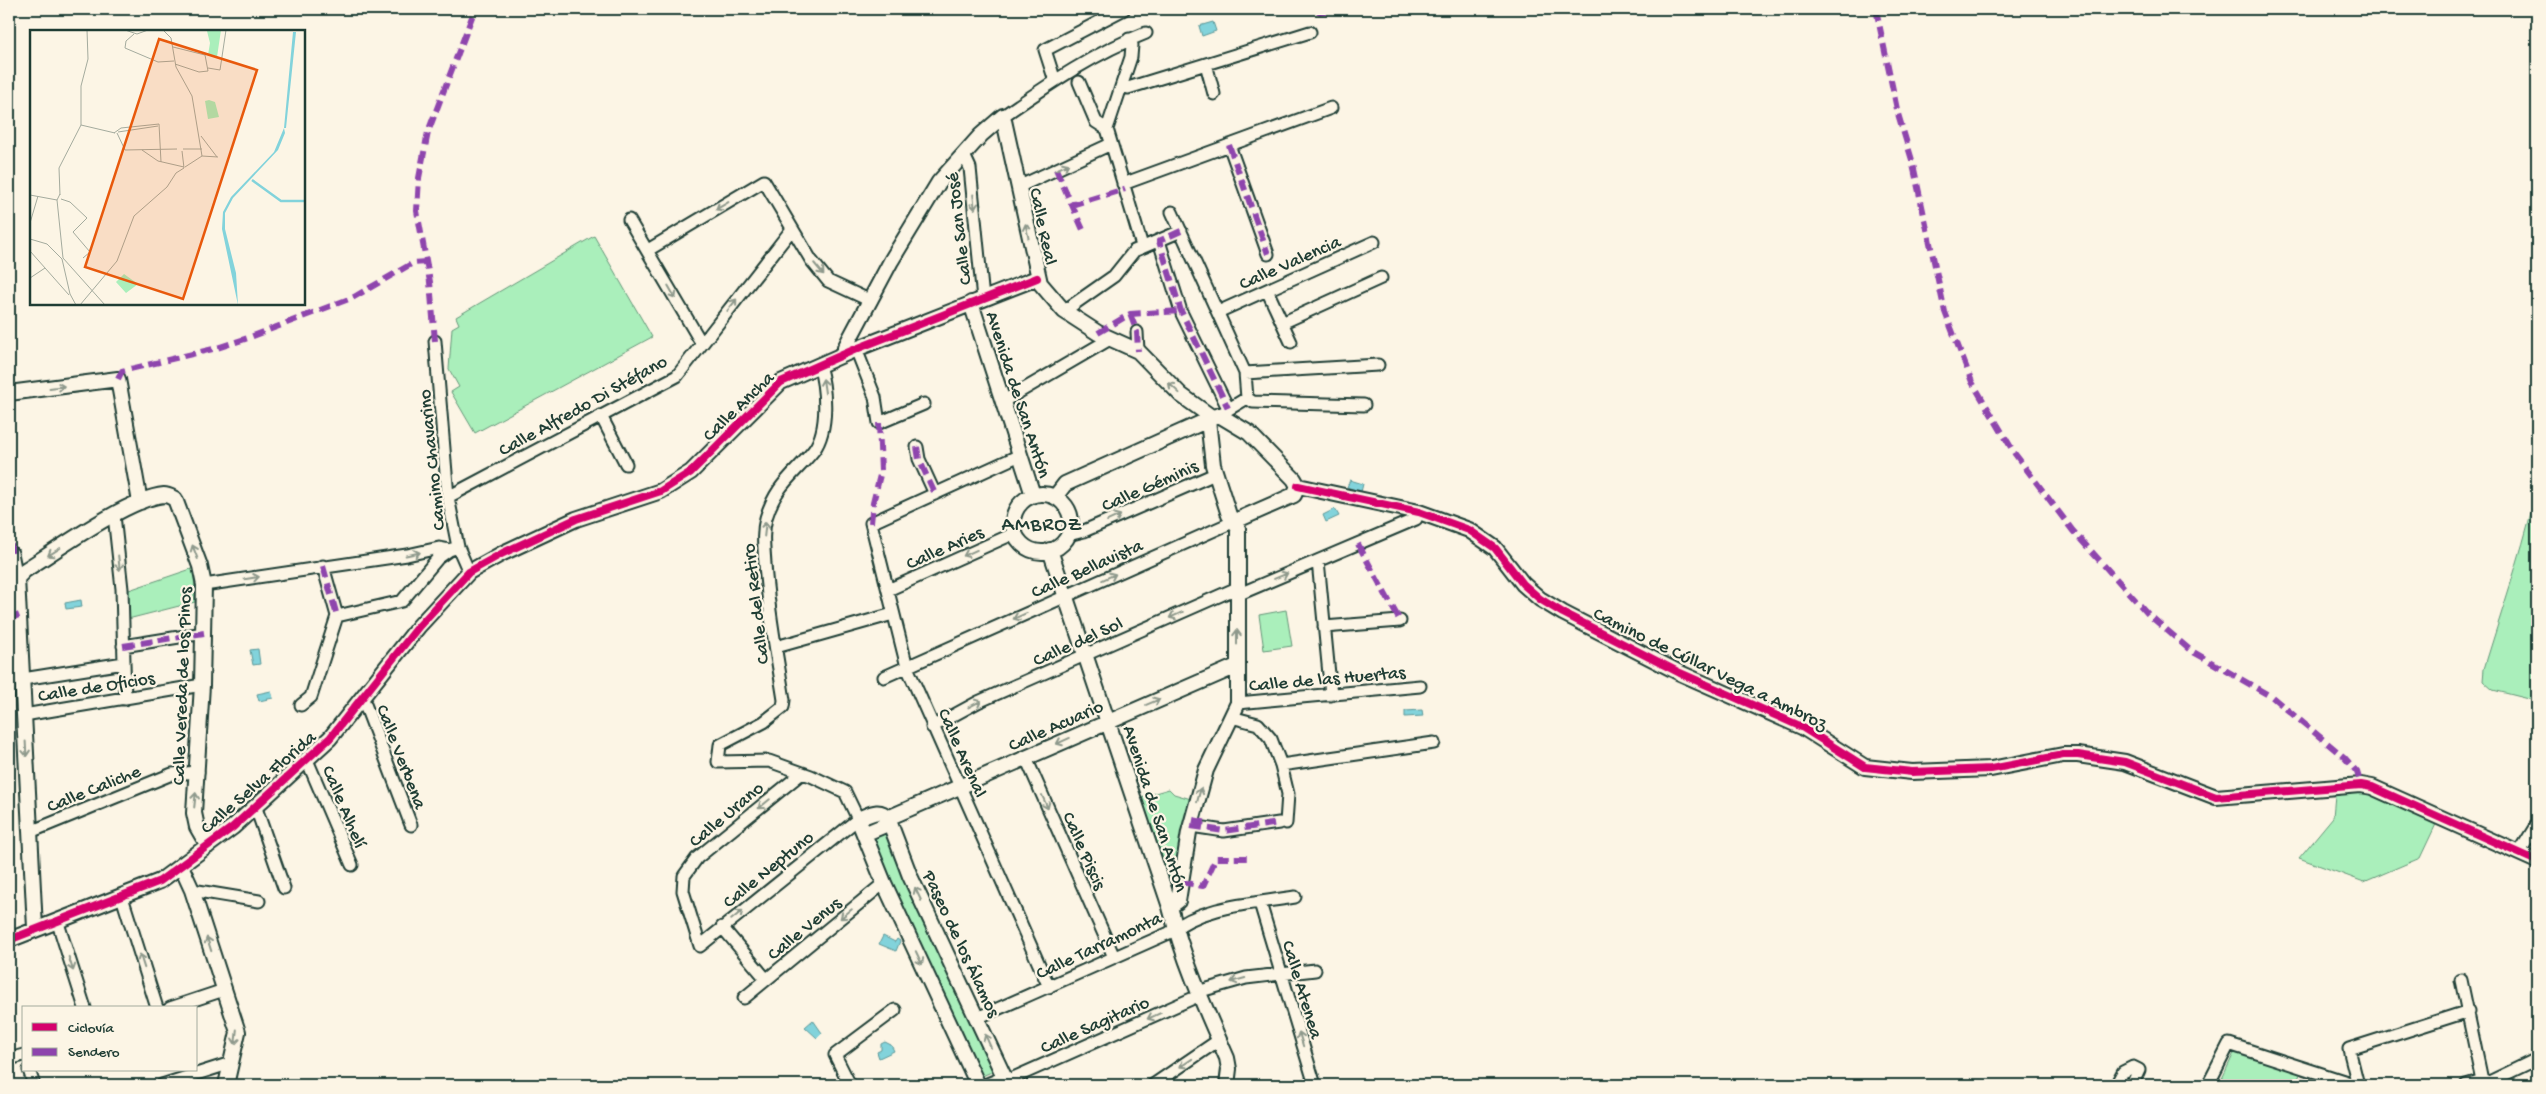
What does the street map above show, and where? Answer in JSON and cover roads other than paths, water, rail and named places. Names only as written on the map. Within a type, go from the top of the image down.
[{"type":"street","points":[[1055,81],[1045,50],[1124,9]]},
{"type":"street","points":[[1123,86],[1128,88],[1310,32]]},
{"type":"street","points":[[924,404],[879,423],[875,397],[852,351],[854,333],[891,261],[939,182],[1003,116],[1055,81],[1129,40],[1146,33]]},
{"type":"street","points":[[1129,40],[1132,46],[1131,58],[1107,129],[1142,246]]},
{"type":"street","points":[[1206,64],[1214,94]]},
{"type":"street","points":[[1079,82],[1096,122],[1107,129]]},
{"type":"street","points":[[1123,184],[1331,108]]},
{"type":"street","name":"Calle Real","points":[[1003,116],[1037,278],[1064,311],[1110,339],[1138,352],[1181,395],[1248,433],[1294,479],[1298,486]]},
{"type":"street","points":[[1018,187],[1111,144]]},
{"type":"street","points":[[1229,145],[1268,254]]},
{"type":"street","name":"Calle San José","points":[[964,155],[970,168],[977,301]]},
{"type":"street","points":[[648,250],[764,180],[811,260],[828,281],[870,301]]},
{"type":"street","points":[[1172,212],[1245,373],[1247,398]]},
{"type":"street","points":[[629,220],[702,344]]},
{"type":"street","name":"Calle Alfredo Di Stéfano","points":[[448,497],[677,376],[792,229]]},
{"type":"street","points":[[1064,311],[1114,276],[1134,251],[1181,231]]},
{"type":"street","points":[[1159,241],[1217,415],[1215,474],[1229,515],[1235,521],[1238,528],[1238,703],[1206,770],[1192,823],[1178,901],[1170,908]]},
{"type":"street","name":"Calle Valencia","points":[[1218,312],[1374,242]]},
{"type":"street","name":"Calle Ancha","points":[[470,572],[503,553],[576,519],[662,491],[676,484],[691,472],[781,382],[852,351],[1037,278]]},
{"type":"street","points":[[1282,323],[1382,278]]},
{"type":"street","points":[[1268,290],[1291,342]]},
{"type":"street","name":"Avenida de San Antón","points":[[977,301],[1002,402],[1033,495]]},
{"type":"street","points":[[1137,332],[1138,352]]},
{"type":"street","points":[[1002,402],[1110,339]]},
{"type":"street","name":"Camino Chavarino","points":[[435,341],[448,497],[448,548],[470,572]]},
{"type":"street","name":"Calle del Retiro","points":[[802,773],[769,761],[718,762],[720,745],[764,722],[784,707],[766,583],[764,532],[766,517],[782,484],[814,450],[822,437],[825,390],[819,365]]},
{"type":"street","points":[[1245,373],[1378,365]]},
{"type":"street","points":[[9,393],[118,379],[140,502],[114,514],[25,570],[13,580]]},
{"type":"street","points":[[1055,497],[1064,484],[1217,415],[1247,398]]},
{"type":"street","points":[[1247,398],[1253,402],[1364,405]]},
{"type":"street","points":[[601,416],[626,464]]},
{"type":"street","points":[[917,447],[919,459],[935,494],[1020,455]]},
{"type":"street","name":"Calle Géminis","points":[[1068,534],[1084,531],[1215,474]]},
{"type":"street","name":"Camino de Cúllar Vega a Ambroz","points":[[1298,486],[1419,512],[1469,530],[1495,548],[1523,584],[1540,599],[1563,613],[1680,673],[1732,694],[1802,727],[1865,767],[1912,772],[1991,769],[2063,755],[2078,754],[2125,762],[2216,797],[2360,785],[2372,787],[2537,861]]},
{"type":"street","name":"Calle Bellavista","points":[[884,677],[1294,495],[1298,486]]},
{"type":"street","name":"Calle Arenal","points":[[935,494],[871,523],[907,667],[1049,987]]},
{"type":"street","points":[[1047,494],[1055,497],[1067,510],[1070,524],[1068,534],[1064,541],[1050,550],[1030,549],[1019,541],[1015,533],[1013,518],[1015,512],[1019,505],[1033,495],[1047,494]]},
{"type":"street","name":"Calle Vereda de los Pinos","points":[[140,502],[164,495],[175,499],[200,566],[204,585],[202,685],[194,813],[197,826],[208,846]]},
{"type":"street","name":"Calle del Sol","points":[[932,727],[978,702],[1085,655],[1237,592],[1318,561],[1416,519],[1419,512]]},
{"type":"street","points":[[114,514],[122,589],[125,699]]},
{"type":"street","name":"Calle Aries","points":[[888,590],[1015,533]]},
{"type":"street","points":[[204,585],[448,548]]},
{"type":"street","points":[[337,616],[402,601],[448,548]]},
{"type":"street","name":"Avenida de San Antón","points":[[1050,550],[1198,994],[1228,1064],[1227,1085]]},
{"type":"street","points":[[12,552],[14,617],[23,679],[35,928]]},
{"type":"street","points":[[1318,561],[1331,695]]},
{"type":"street","points":[[301,705],[311,697],[337,616],[323,566]]},
{"type":"street","name":"Calle Selva Florida","points":[[9,940],[35,928],[122,897],[160,881],[256,808],[330,738],[363,699],[419,626],[470,572]]},
{"type":"street","points":[[776,647],[893,614]]},
{"type":"street","points":[[1324,628],[1400,621]]},
{"type":"street","points":[[123,646],[204,632]]},
{"type":"street","points":[[23,679],[124,663]]},
{"type":"street","name":"Calle Acuario","points":[[864,834],[960,786],[1237,666]]},
{"type":"street","name":"Calle de Oficios","points":[[24,715],[202,685]]},
{"type":"street","name":"Calle de las Huertas","points":[[1238,703],[1420,686]]},
{"type":"street","name":"Calle Verbena","points":[[363,699],[411,825]]},
{"type":"street","points":[[1192,823],[1229,830],[1283,823],[1288,794],[1281,765],[1271,739],[1258,724],[1231,717]]},
{"type":"street","points":[[1281,765],[1434,743]]},
{"type":"street","name":"Calle Piscis","points":[[1026,758],[1114,957]]},
{"type":"street","name":"Calle Alhelí","points":[[307,760],[352,866]]},
{"type":"street","name":"Calle Caliche","points":[[30,832],[172,774],[198,772]]},
{"type":"street","points":[[802,773],[845,792],[884,883],[978,1085]]},
{"type":"street","name":"Calle Urano","points":[[700,946],[683,891],[684,876],[697,858],[802,773]]},
{"type":"street","points":[[256,808],[284,888]]},
{"type":"street","points":[[858,819],[878,811],[884,813],[889,821]]},
{"type":"street","name":"Calle Neptuno","points":[[700,946],[852,821],[858,819]]},
{"type":"street","name":"Paseo de los Álamos","points":[[889,821],[910,876],[1006,1081]]},
{"type":"street","points":[[2519,854],[2537,824]]},
{"type":"street","points":[[180,866],[192,890],[238,1032],[226,1085]]},
{"type":"street","name":"Calle Venus","points":[[744,998],[884,883]]},
{"type":"street","points":[[192,890],[259,901]]},
{"type":"street","points":[[122,897],[156,1006]]},
{"type":"street","name":"Calle Tarramonta","points":[[977,1018],[1169,933],[1217,909],[1295,897]]},
{"type":"street","name":"Calle Atenea","points":[[1260,902],[1315,1085]]},
{"type":"street","points":[[58,920],[84,1006]]},
{"type":"street","points":[[722,927],[766,979]]},
{"type":"street","name":"Calle Sagitario","points":[[1006,1081],[1198,994],[1246,978],[1315,970]]},
{"type":"street","points":[[2461,980],[2483,1083]]},
{"type":"street","points":[[176,1006],[224,990]]},
{"type":"street","points":[[850,1085],[835,1055],[895,1010]]},
{"type":"street","points":[[2357,1085],[2349,1049],[2469,1011]]},
{"type":"street","points":[[1153,1085],[1219,1040]]},
{"type":"street","points":[[2208,1085],[2229,1044],[2357,1085]]},
{"type":"street","points":[[9,1059],[22,1056]]},
{"type":"street","points":[[2466,1085],[2483,1083],[2537,1059]]},
{"type":"street","points":[[162,1085],[231,1063]]},
{"type":"street","points":[[2116,1085],[2123,1072],[2133,1067],[2139,1070],[2132,1085]]},
{"type":"street","points":[[30,1072],[34,1085]]},
{"type":"street","points":[[985,1085],[1006,1081]]},
{"type":"water","points":[[1213,22],[1216,31],[1202,36],[1199,26]]},
{"type":"water","points":[[1350,480],[1363,484],[1361,492],[1347,487]]},
{"type":"water","points":[[1335,509],[1339,516],[1326,522],[1323,515]]},
{"type":"water","points":[[81,600],[82,607],[66,609],[65,603]]},
{"type":"water","points":[[258,649],[260,664],[253,665],[250,650]]},
{"type":"water","points":[[271,691],[273,698],[259,701],[257,694]]},
{"type":"water","points":[[1422,710],[1423,716],[1405,717],[1405,711]]},
{"type":"water","points":[[883,936],[895,942],[897,939],[900,941],[896,951],[879,944]]},
{"type":"water","points":[[813,1020],[822,1033],[817,1038],[805,1027]]},
{"type":"water","points":[[885,1042],[891,1045],[894,1051],[879,1058],[877,1052],[881,1050],[881,1044]]},
{"type":"district","name":"AMBROZ","points":[[1042,523]]}]
